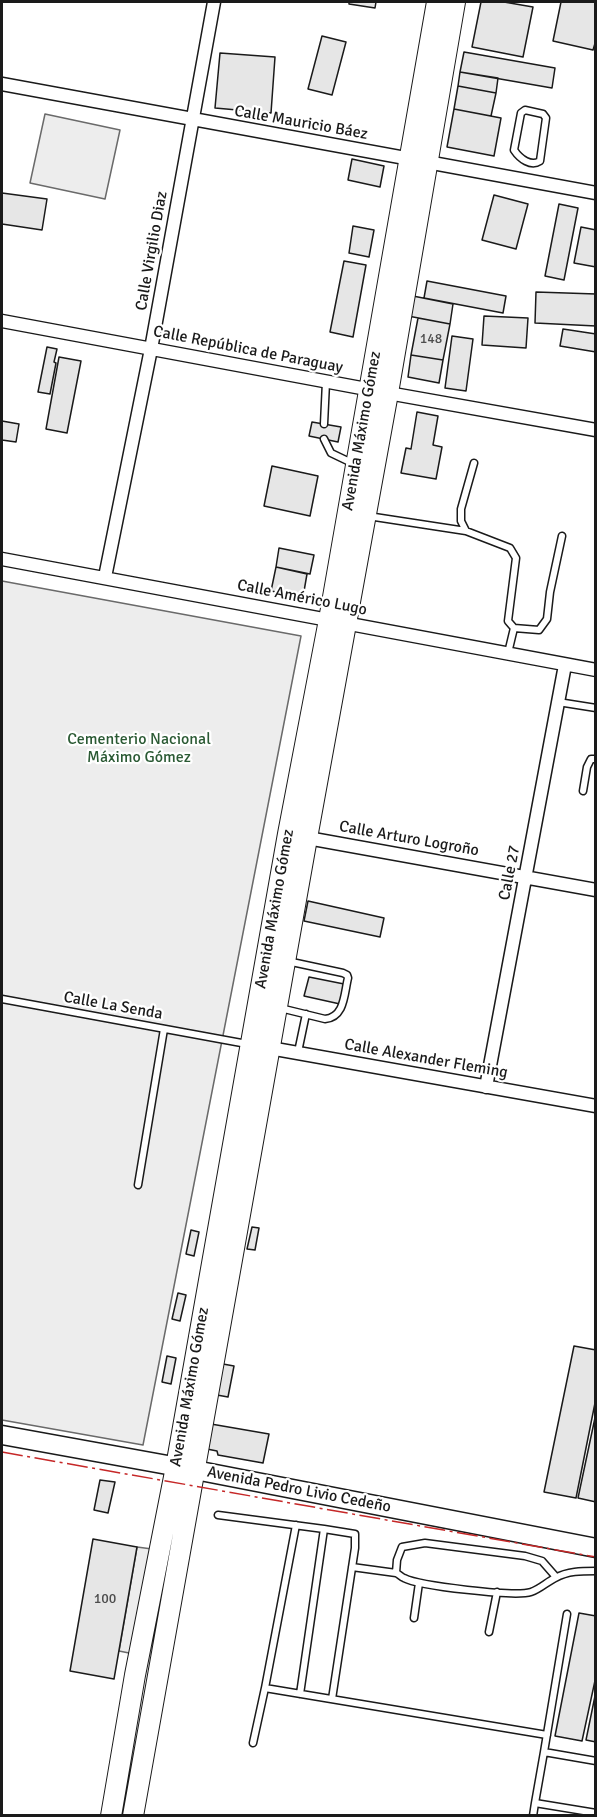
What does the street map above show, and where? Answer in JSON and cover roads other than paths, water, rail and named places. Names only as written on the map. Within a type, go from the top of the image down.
[{"type":"main road","name":"Avenida Máximo Gómez","points":[[338,622],[366,515],[378,391],[418,160],[437,2]]},
{"type":"main road","name":"Avenida Máximo Gómez","points":[[418,160],[455,2]]},
{"type":"main road","name":"Avenida Máximo Gómez","points":[[134,1815],[186,1469],[260,1046],[338,622],[356,465],[378,391]]},
{"type":"main road","name":"Avenida Máximo Gómez","points":[[260,1046],[277,1007],[285,960],[298,836]]},
{"type":"main road","name":"Avenida Pedro Livio Cedeño","points":[[2,1435],[596,1548]]},
{"type":"main road","name":"Avenida Máximo Gómez","points":[[111,1815],[135,1675],[186,1469]]},
{"type":"street","name":"Calle Virgilio Diaz","points":[[105,577],[151,349],[214,2]]},
{"type":"street","name":"Calle Mauricio Báez","points":[[2,84],[596,193]]},
{"type":"street","name":"Calle República de Paraguay","points":[[2,321],[596,430]]},
{"type":"street","name":"Calle Américo Lugo","points":[[2,559],[596,670]]},
{"type":"street","name":"Calle 27","points":[[486,1087],[565,665]]},
{"type":"street","name":"Calle Arturo Logroño","points":[[298,836],[596,890]]},
{"type":"street","name":"Calle Alexander Fleming","points":[[260,1046],[596,1106]]},
{"type":"lane","points":[[525,110],[543,114],[546,118],[540,161],[531,164],[516,154],[514,147],[521,113],[525,110]]},
{"type":"lane","points":[[529,181],[531,164]]},
{"type":"lane","points":[[324,424],[327,382]]},
{"type":"lane","points":[[324,439],[331,453],[356,465]]},
{"type":"lane","points":[[466,531],[461,521],[461,509],[474,463]]},
{"type":"lane","points":[[366,515],[466,531],[510,548],[516,558],[508,621],[514,628],[539,630],[547,619],[550,592],[562,536]]},
{"type":"lane","points":[[508,653],[514,628]]},
{"type":"lane","points":[[558,702],[596,708]]},
{"type":"lane","points":[[583,791],[587,767],[591,759],[596,759]]},
{"type":"lane","points":[[277,1007],[325,1019],[337,1016],[348,978],[347,975],[285,960]]},
{"type":"lane","name":"Calle La Senda","points":[[2,999],[260,1046]]},
{"type":"lane","points":[[297,1053],[306,1014]]},
{"type":"lane","points":[[138,1185],[164,1029]]},
{"type":"lane","points":[[218,1515],[355,1534],[356,1548],[332,1699]]},
{"type":"lane","points":[[253,1743],[266,1688],[296,1525]]},
{"type":"lane","points":[[300,1694],[324,1529]]},
{"type":"lane","points":[[396,1573],[397,1560],[402,1547],[425,1543],[525,1556],[542,1561],[556,1577]]},
{"type":"lane","points":[[352,1567],[396,1573],[404,1579],[419,1583],[514,1594],[532,1592],[556,1577],[570,1572],[596,1571]]},
{"type":"lane","points":[[414,1617],[419,1583]]},
{"type":"lane","points":[[489,1632],[497,1592]]},
{"type":"lane","points":[[533,1815],[567,1614]]},
{"type":"lane","points":[[266,1688],[547,1735]]},
{"type":"lane","points":[[544,1752],[596,1761]]},
{"type":"lane","points":[[535,1803],[596,1813]]},
{"type":"park label","name":"Cementerio Nacional Máximo Gómez","points":[[139,749]]}]
